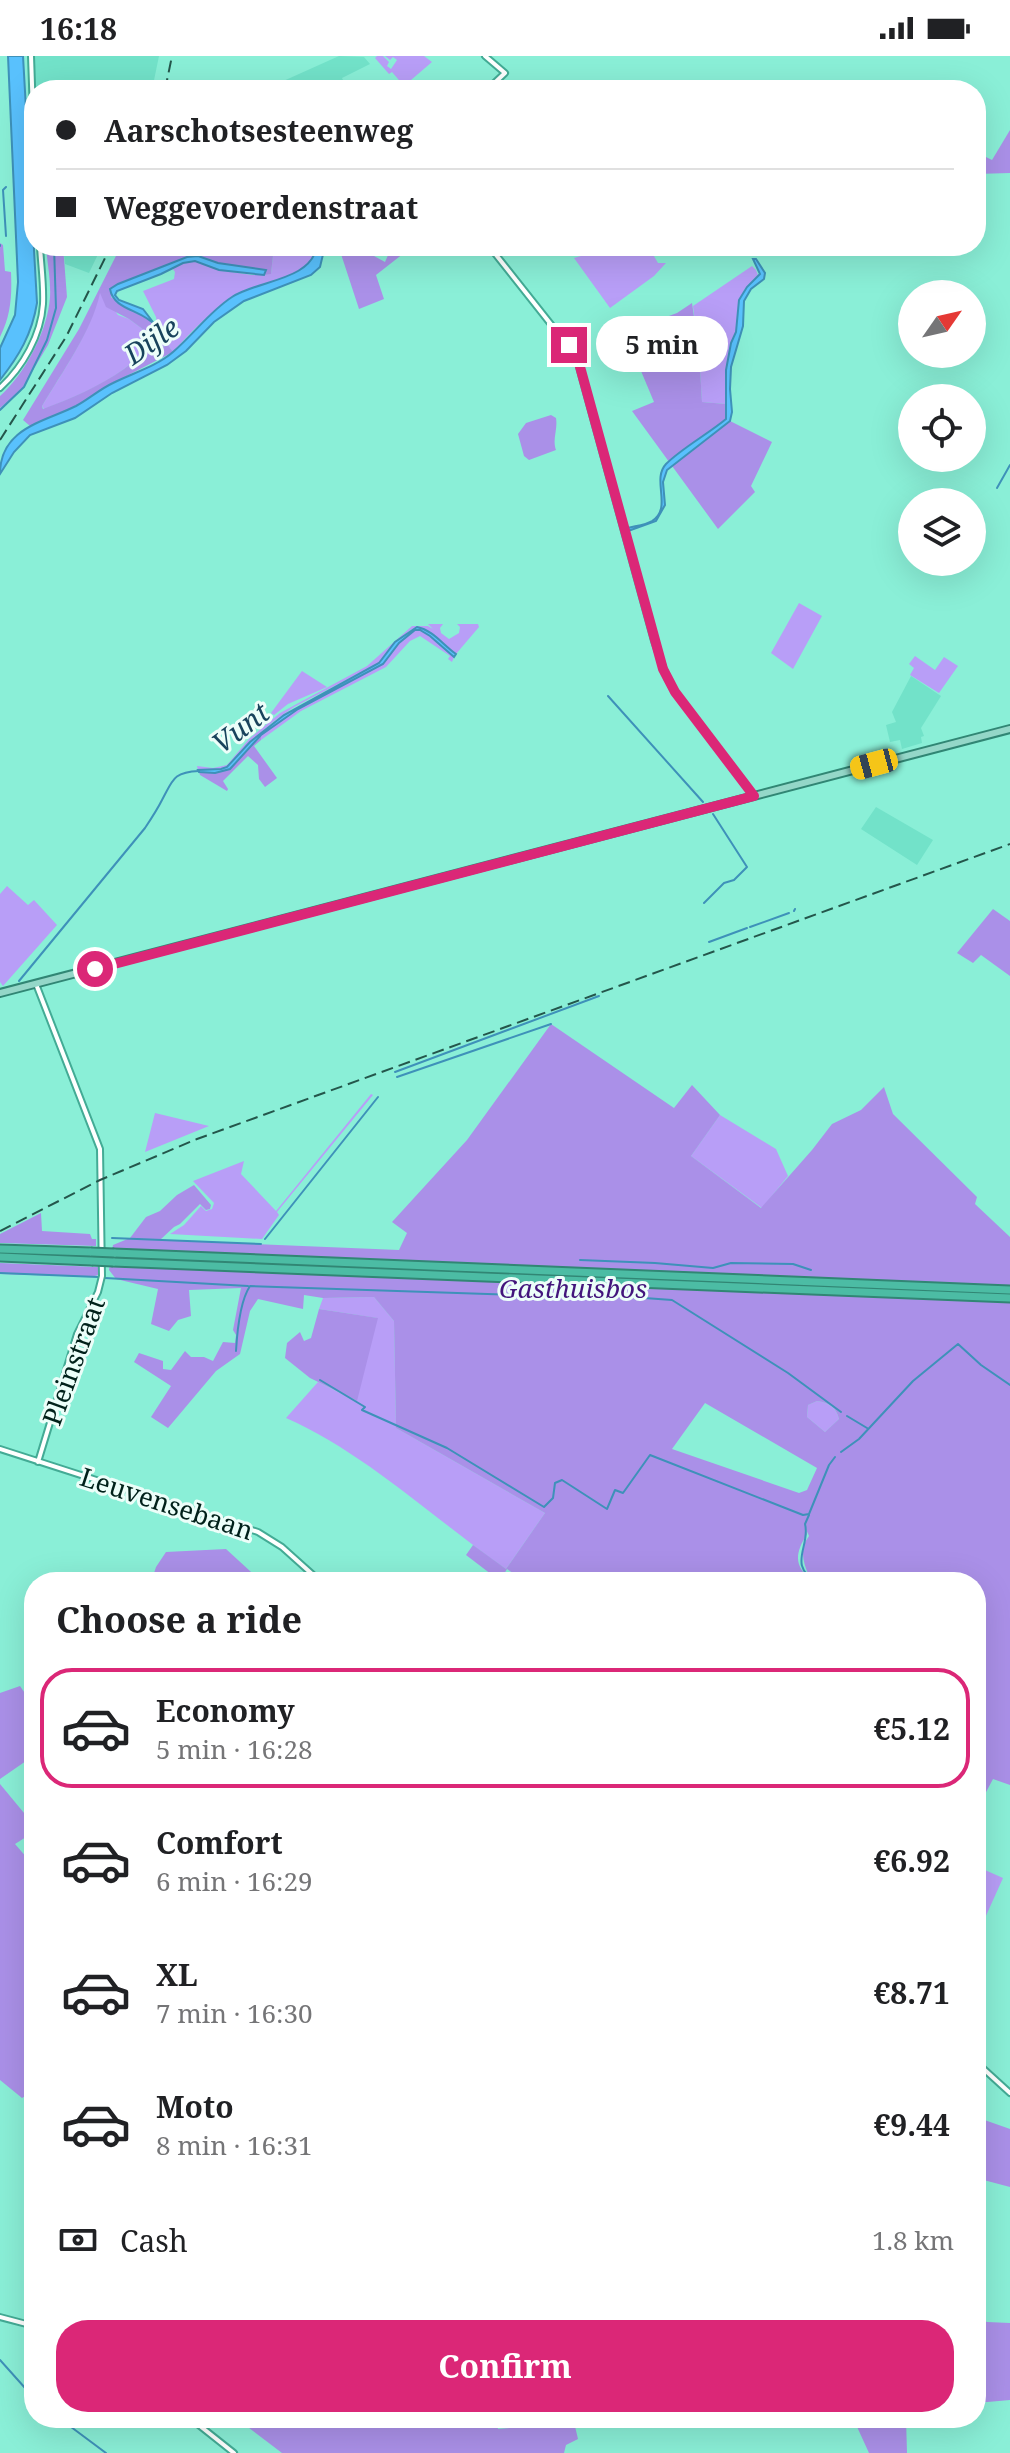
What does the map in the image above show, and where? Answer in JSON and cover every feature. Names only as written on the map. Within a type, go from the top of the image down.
[{"type":"highway","points":[[0,1249],[91,1252],[113,1258],[1010,1298]]},
{"type":"highway","points":[[0,1257],[92,1261],[113,1258],[1010,1290]]},
{"type":"main road","points":[[0,993],[1010,729]]},
{"type":"street","points":[[31,56],[32,80]]},
{"type":"street","points":[[485,56],[505,73],[498,80]]},
{"type":"street","points":[[0,388],[26,355],[36,333],[43,306],[41,256]]},
{"type":"street","points":[[497,256],[576,356],[654,641],[667,678],[754,796]]},
{"type":"street","name":"Pleinstraat","points":[[36,984],[100,1149],[99,1239],[102,1270],[100,1288],[77,1334],[38,1462]]},
{"type":"street","name":"Leuvensebaan","points":[[0,1449],[258,1532],[282,1547],[310,1572]]},
{"type":"street","points":[[986,2071],[1010,2093]]},
{"type":"street","points":[[0,2317],[24,2323]]},
{"type":"street","points":[[203,2428],[234,2453]]},
{"type":"shaded area","points":[[34,56],[159,56],[154,80],[35,80]]},
{"type":"shaded area","points":[[339,56],[364,57],[370,64],[343,80],[286,80]]},
{"type":"shaded area","points":[[383,56],[391,69],[397,60],[385,56],[424,56],[432,62],[411,80],[399,80],[375,58]]},
{"type":"shaded area","points":[[64,256],[97,256],[89,273],[65,264]]},
{"type":"shaded area","points":[[273,256],[313,256],[294,274],[232,298],[201,323],[173,352],[168,345],[146,351],[105,381],[44,409],[42,406],[84,335],[100,290],[118,315],[152,336],[158,332],[156,317],[143,291],[174,279],[172,268],[195,261],[219,270],[252,275],[271,274]]},
{"type":"shaded area","points":[[654,256],[658,263],[666,263],[654,276],[610,308],[574,258]]},
{"type":"shaded area","points":[[752,266],[758,275],[744,290],[726,370],[726,404],[702,402],[693,306]]},
{"type":"shaded area","points":[[799,603],[822,616],[793,669],[771,653]]},
{"type":"shaded area","points":[[428,624],[443,624],[441,633],[449,639],[459,633],[457,624],[478,624],[479,627],[456,654],[425,629],[412,629],[395,642],[379,663],[294,707],[273,722],[227,767],[198,770],[197,766],[213,768],[227,765],[249,739],[280,713],[367,666],[412,626],[433,629]]},
{"type":"shaded area","points":[[415,630],[436,640],[454,657],[452,662],[448,659],[450,656],[420,636],[410,641],[386,667],[301,711],[261,740],[261,735],[298,709],[383,664],[399,643]]},
{"type":"shaded area","points":[[915,656],[935,670],[944,657],[958,666],[939,693],[910,675],[914,668],[909,664]]},
{"type":"shaded area","points":[[302,671],[327,687],[288,704],[274,715],[271,713]]},
{"type":"shaded area","points":[[911,676],[941,696],[921,728],[924,736],[921,737],[922,743],[902,749],[900,740],[890,742],[886,725],[896,722],[892,712]]},
{"type":"shaded area","points":[[876,807],[933,840],[917,865],[861,829]]},
{"type":"shaded area","points":[[7,886],[28,905],[34,900],[57,925],[3,986],[0,982],[0,894]]},
{"type":"shaded area","points":[[371,1094],[277,1212],[279,1215],[262,1239],[170,1234],[184,1225],[201,1206],[206,1211],[212,1209],[214,1203],[193,1181],[244,1161],[241,1174],[276,1211]]},
{"type":"shaded area","points":[[155,1113],[209,1126],[145,1152]]},
{"type":"shaded area","points":[[720,1115],[776,1149],[788,1176],[762,1208],[691,1156]]},
{"type":"shaded area","points":[[374,1297],[394,1321],[396,1428],[545,1513],[506,1569],[372,1468],[286,1418],[318,1382],[356,1401],[377,1318],[319,1309],[323,1298]]},
{"type":"shaded area","points":[[817,1401],[831,1406],[839,1419],[825,1432],[807,1417],[808,1405]]},
{"type":"shaded area","points":[[986,1870],[1003,1878],[986,1916]]},
{"type":"green space","points":[[1010,130],[1010,173],[986,174],[986,157],[992,160]]},
{"type":"green space","points":[[0,243],[3,245],[5,271],[11,272],[11,297],[0,337]]},
{"type":"green space","points":[[47,256],[64,256],[67,297],[48,345],[20,392],[0,408],[0,396],[18,376],[40,337],[50,291]]},
{"type":"green space","points":[[116,256],[198,256],[187,257],[118,284],[111,297],[148,318],[158,336],[152,336],[106,307],[100,293],[83,336],[43,409],[105,381],[147,351],[168,345],[173,352],[109,385],[80,404],[30,426],[23,420],[79,329]]},
{"type":"green space","points":[[198,256],[273,256],[271,274],[264,275],[265,270],[218,263]]},
{"type":"green space","points":[[342,256],[374,256],[385,262],[388,256],[400,256],[376,275],[384,299],[359,309]]},
{"type":"green space","points":[[692,303],[702,402],[726,404],[728,420],[772,442],[751,486],[755,492],[718,529],[632,411],[654,402],[641,371],[631,330],[677,313]]},
{"type":"green space","points":[[551,415],[556,418],[556,450],[529,460],[524,456],[518,434],[526,423]]},
{"type":"green space","points":[[261,735],[261,740],[254,746],[277,778],[265,787],[259,779],[258,765],[248,756],[223,781],[227,791],[200,775],[199,772],[229,768]]},
{"type":"green space","points":[[993,909],[1010,921],[1010,976],[981,955],[973,963],[957,953]]},
{"type":"green space","name":"Gasthuisbos","points":[[551,1024],[674,1108],[692,1085],[720,1115],[691,1156],[761,1208],[832,1124],[861,1110],[884,1087],[893,1114],[977,1197],[975,1204],[1010,1237],[1010,1785],[993,1779],[986,1792],[986,1572],[807,1572],[803,1556],[809,1536],[805,1527],[807,1534],[798,1554],[804,1572],[511,1572],[507,1569],[505,1572],[488,1572],[466,1555],[473,1545],[506,1569],[545,1513],[396,1428],[394,1321],[374,1297],[323,1298],[304,1295],[303,1309],[258,1299],[250,1311],[240,1354],[216,1371],[168,1428],[151,1417],[171,1386],[134,1362],[139,1353],[163,1361],[163,1369],[171,1370],[185,1351],[191,1357],[213,1361],[223,1342],[235,1343],[233,1330],[241,1288],[189,1290],[191,1316],[178,1320],[169,1331],[151,1324],[158,1289],[116,1279],[109,1270],[113,1245],[130,1238],[146,1217],[160,1211],[194,1185],[211,1205],[210,1209],[206,1210],[200,1204],[160,1240],[399,1250],[407,1233],[392,1222],[467,1140]],"holes":[[[817,1401],[832,1406],[839,1419],[825,1432],[807,1417],[808,1405]],[[705,1403],[817,1468],[807,1490],[799,1493],[672,1449]]]},
{"type":"green space","points":[[41,1213],[42,1231],[90,1234],[92,1239],[96,1239],[96,1246],[0,1243],[0,1234]]},
{"type":"green space","points":[[0,1263],[98,1267],[98,1275],[0,1274]]},
{"type":"green space","points":[[319,1309],[378,1318],[357,1401],[310,1378],[285,1358],[287,1343],[300,1332],[304,1341],[311,1338]]},
{"type":"green space","points":[[226,1549],[251,1572],[154,1572],[166,1552]]},
{"type":"green space","points":[[20,1686],[24,1692],[24,1762],[0,1779],[0,1693]]},
{"type":"green space","points":[[0,1784],[24,1813],[24,1838],[15,1844],[24,1854],[24,2097],[0,2080]]},
{"type":"green space","points":[[986,2121],[1010,2129],[1010,2187],[986,2181]]},
{"type":"green space","points":[[986,2321],[1010,2323],[1010,2400],[986,2402]]},
{"type":"green space","points":[[249,2428],[575,2428],[578,2439],[566,2445],[564,2453],[282,2453]]},
{"type":"green space","points":[[858,2428],[906,2428],[907,2453],[869,2453]]},
{"type":"water","points":[[8,56],[23,56],[24,256],[34,256],[37,303],[24,344],[0,380],[0,348],[15,315],[18,282]]},
{"type":"water","points":[[198,256],[218,263],[266,270],[264,275],[219,270],[195,261],[183,263],[117,291],[115,295],[119,300],[143,309],[156,326],[117,302],[110,289],[187,257]]},
{"type":"water","name":"Dijle","points":[[323,256],[320,267],[311,275],[244,301],[214,322],[186,351],[167,365],[112,393],[75,418],[30,435],[0,474],[7,446],[26,429],[167,357],[232,297],[294,273],[313,258]]},
{"type":"water","points":[[753,259],[765,273],[764,279],[751,289],[744,301],[743,326],[731,367],[730,421],[667,470],[663,482],[665,505],[656,521],[628,531],[628,528],[652,521],[658,515],[662,501],[660,478],[666,464],[726,419],[726,370],[736,332],[739,300],[760,274]]},
{"type":"water","points":[[417,627],[438,638],[456,654],[454,657],[430,636],[415,630],[399,643],[383,664],[298,709],[261,735],[230,769],[215,773],[199,772],[227,767],[250,742],[284,715],[379,663],[395,642]]},
{"type":"waterway","points":[[6,187],[3,190],[6,236]]},
{"type":"waterway","points":[[0,410],[24,387],[47,340],[56,308],[54,256]]},
{"type":"waterway","points":[[997,488],[1010,465]]},
{"type":"waterway","points":[[608,696],[703,802]]},
{"type":"waterway","name":"Vunt","points":[[19,981],[145,828],[175,778],[199,771]]},
{"type":"waterway","points":[[704,903],[724,883],[734,880],[747,867],[713,814]]},
{"type":"waterway","points":[[750,927],[789,913]]},
{"type":"waterway","points":[[709,942],[747,928]]},
{"type":"waterway","points":[[395,1072],[599,996]]},
{"type":"waterway","points":[[397,1077],[551,1024]]},
{"type":"waterway","points":[[265,1239],[378,1097]]},
{"type":"waterway","points":[[112,1238],[261,1244]]},
{"type":"waterway","points":[[580,1260],[713,1268],[731,1263],[793,1264],[811,1270]]},
{"type":"waterway","points":[[0,1273],[98,1277]]},
{"type":"waterway","points":[[105,1278],[248,1286]]},
{"type":"waterway","points":[[236,1351],[241,1309],[250,1286],[672,1300],[788,1373],[841,1412]]},
{"type":"waterway","points":[[841,1452],[859,1439],[913,1381],[958,1344],[1010,1385]]},
{"type":"waterway","points":[[320,1380],[365,1407],[362,1410],[447,1448],[544,1507],[553,1498],[555,1483],[562,1480],[607,1509],[615,1490],[623,1493],[650,1455],[803,1515],[809,1514],[835,1457]]},
{"type":"waterway","points":[[847,1416],[867,1428]]},
{"type":"waterway","points":[[805,1572],[801,1562],[805,1524],[809,1515]]},
{"type":"waterway","points":[[0,2360],[24,2387]]},
{"type":"waterway","points":[[72,2428],[106,2453]]},
{"type":"railway","points":[[167,80],[172,56]]},
{"type":"railway","points":[[0,440],[66,337],[106,256]]},
{"type":"railway","points":[[0,1231],[100,1180],[197,1139],[1010,844]]},
{"type":"route","points":[[95,969],[754,796],[675,692],[663,669],[579,363],[569,345]]}]
